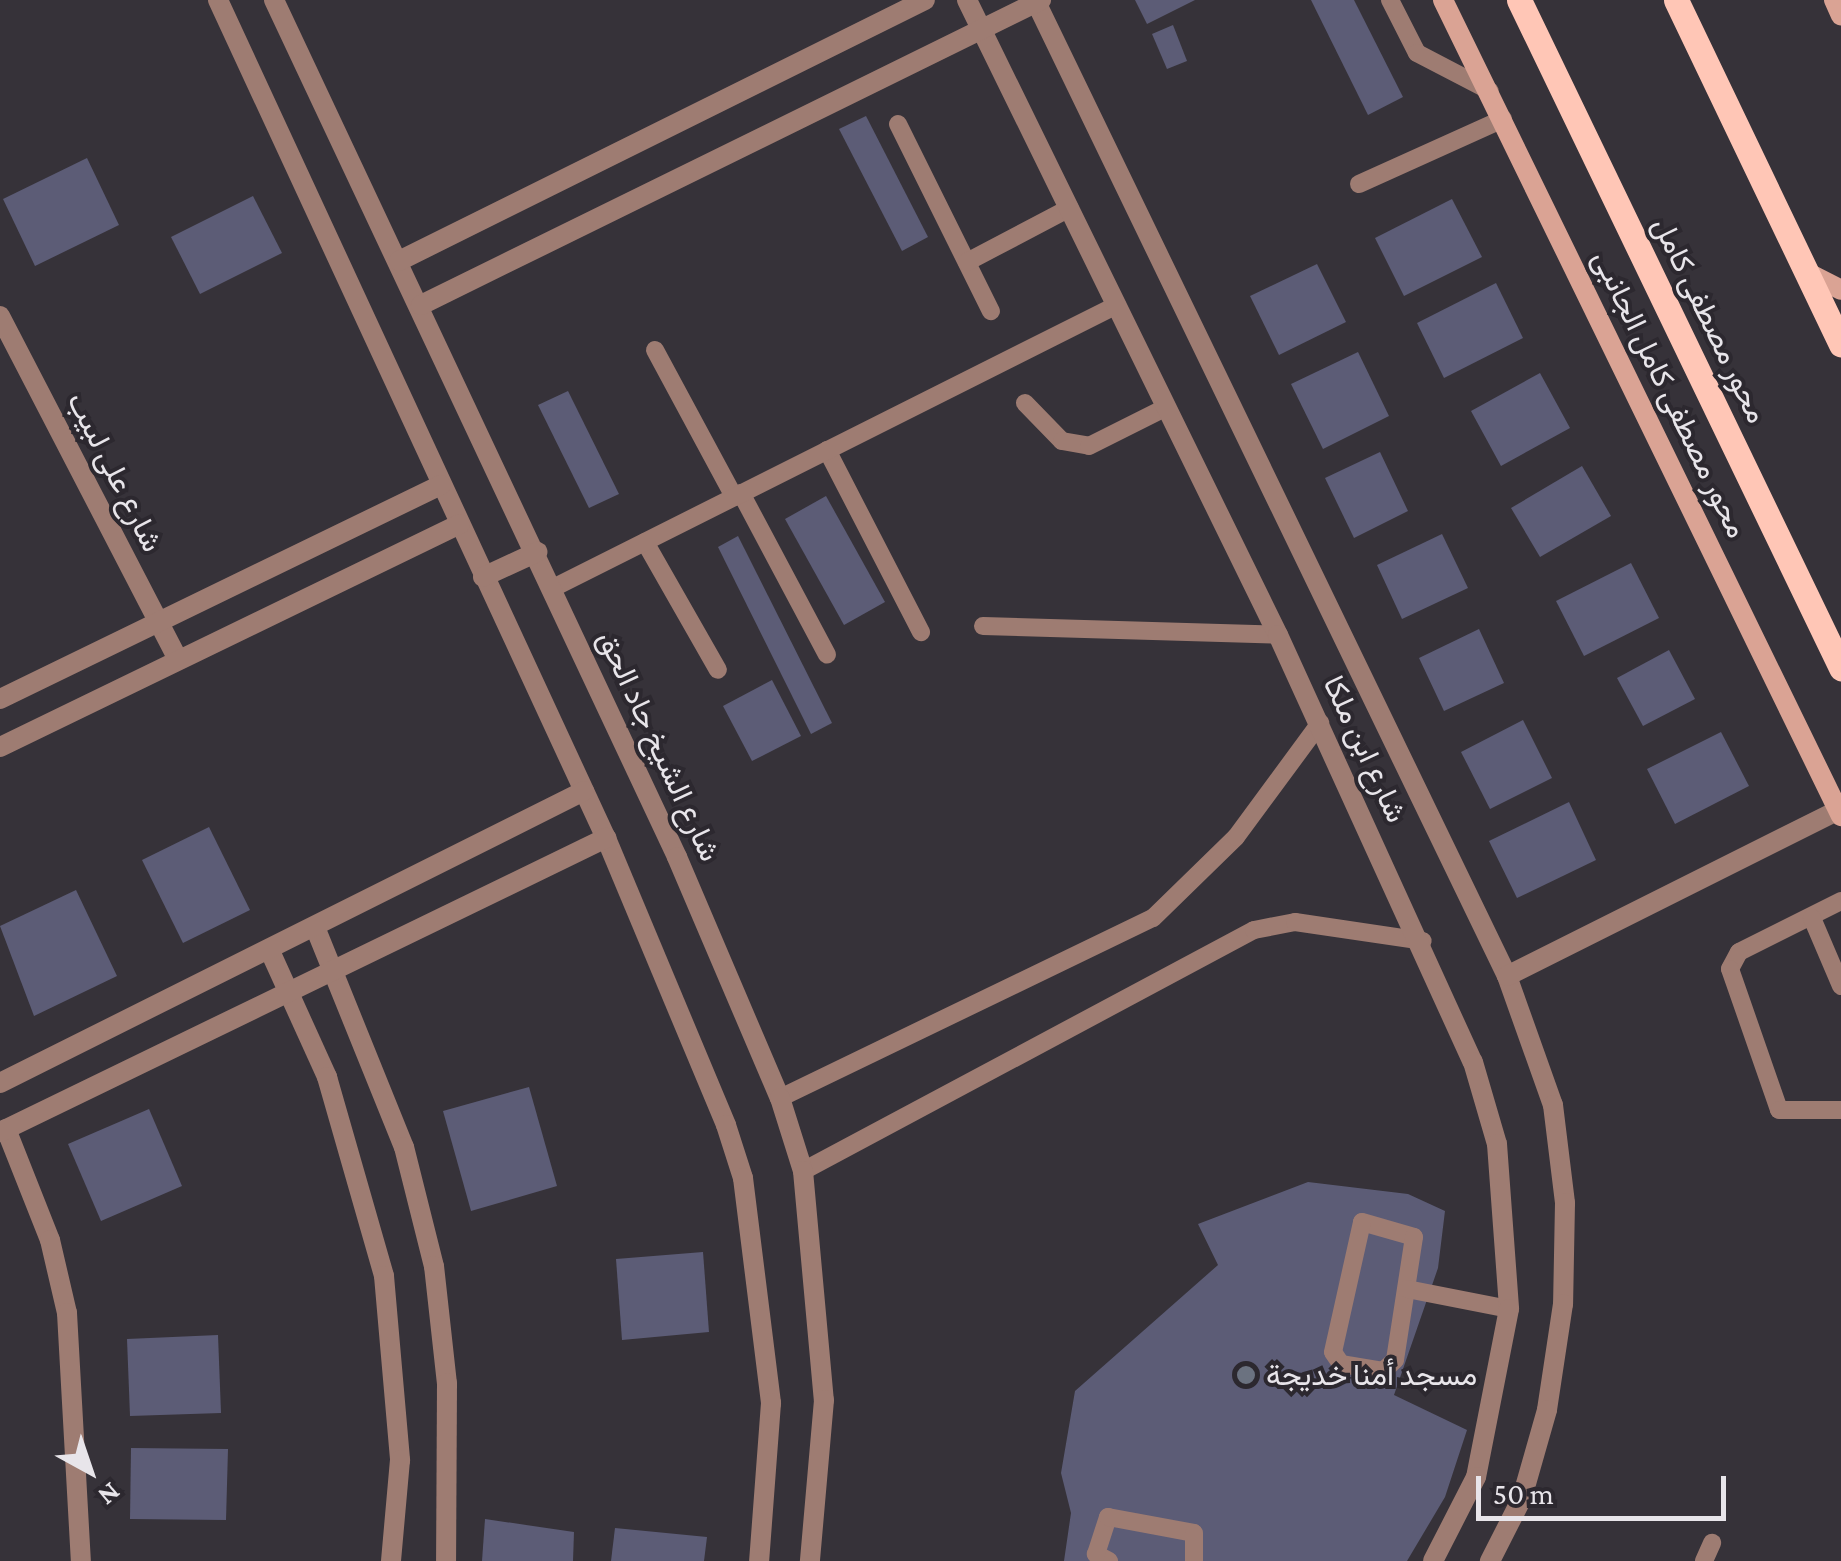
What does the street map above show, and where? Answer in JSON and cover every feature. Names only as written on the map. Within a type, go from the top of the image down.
[{"type":"main road","name":"محور مصطفى كامل","points":[[1520,0],[1841,668]]},
{"type":"main road","points":[[1687,7],[1841,344]]},
{"type":"street","points":[[218,0],[606,838],[743,1178],[771,1403],[759,1561]]},
{"type":"street","name":"شارع الشيخ جاد الحق","points":[[274,0],[553,588],[780,1098],[803,1172],[824,1400],[810,1561]]},
{"type":"street","points":[[400,262],[925,0]]},
{"type":"street","name":"شارع ابن ملكا","points":[[967,0],[1423,941],[1497,1144],[1509,1309],[1476,1477],[1433,1561]]},
{"type":"street","name":"محور مصطفى كامل الجانبى","points":[[1443,0],[1840,813]]},
{"type":"street","points":[[1834,0],[1841,16]]},
{"type":"street","points":[[421,306],[1037,1]]},
{"type":"street","name":"شارع ابن ملكا","points":[[1037,1],[1507,976],[1554,1106],[1564,1287],[1547,1410],[1522,1498],[1490,1561]]},
{"type":"street","points":[[1808,273],[1841,290]]},
{"type":"street","name":"شارع على لبيب","points":[[0,316],[5,338],[176,656]]},
{"type":"street","points":[[0,699],[441,485]]},
{"type":"street","points":[[0,747],[176,656],[460,524]]},
{"type":"street","points":[[484,577],[536,552]]},
{"type":"street","points":[[0,1083],[584,791]]},
{"type":"street","points":[[1507,976],[1840,813]]},
{"type":"street","points":[[82,1561],[67,1313],[50,1240],[3,1130],[290,986],[606,838]]},
{"type":"street","points":[[315,927],[334,965],[404,1147],[434,1266],[447,1382],[446,1561]]},
{"type":"street","points":[[269,949],[290,986],[328,1078],[384,1276],[400,1460],[391,1561]]},
{"type":"lane","points":[[1390,0],[1418,53],[1490,91]]},
{"type":"lane","points":[[1360,184],[1503,119]]},
{"type":"lane","points":[[898,124],[992,311]]},
{"type":"lane","points":[[967,262],[1070,208]]},
{"type":"lane","points":[[553,588],[1117,305]]},
{"type":"lane","points":[[655,350],[827,655]]},
{"type":"lane","points":[[1026,403],[1062,441],[1090,446],[1167,406]]},
{"type":"lane","points":[[828,450],[921,632]]},
{"type":"lane","points":[[645,542],[718,670]]},
{"type":"lane","points":[[983,626],[1278,635]]},
{"type":"lane","points":[[780,1098],[1153,918],[1236,837],[1320,723]]},
{"type":"lane","points":[[1841,901],[1739,952],[1730,970],[1779,1110],[1841,1110]]},
{"type":"lane","points":[[1812,918],[1841,986]]},
{"type":"lane","points":[[803,1172],[1254,930],[1295,922],[1423,941]]},
{"type":"lane","points":[[1356,1225],[1412,1232],[1407,1289],[1392,1367],[1335,1360],[1356,1225]]},
{"type":"lane","points":[[1407,1289],[1509,1309]]},
{"type":"lane","points":[[1109,1561],[1096,1554],[1108,1517],[1194,1533],[1194,1561]]},
{"type":"building","points":[[1135,0],[1195,0],[1147,24]]},
{"type":"building","points":[[1311,0],[1354,0],[1403,97],[1368,115]]},
{"type":"building","points":[[1173,25],[1187,61],[1167,69],[1152,34]]},
{"type":"building","points":[[866,116],[928,237],[902,251],[839,129]]},
{"type":"building","points":[[87,158],[119,225],[35,266],[3,199]]},
{"type":"building","points":[[253,196],[282,253],[200,294],[171,237]]},
{"type":"building","points":[[1452,199],[1482,257],[1404,296],[1375,238]]},
{"type":"building","points":[[1317,264],[1346,322],[1279,355],[1250,296]]},
{"type":"building","points":[[1496,283],[1523,338],[1444,378],[1417,323]]},
{"type":"building","points":[[1358,352],[1389,416],[1323,449],[1291,384]]},
{"type":"building","points":[[1540,373],[1570,428],[1501,466],[1471,411]]},
{"type":"building","points":[[568,391],[619,494],[589,508],[538,405]]},
{"type":"building","points":[[1380,452],[1408,511],[1354,538],[1325,478]]},
{"type":"building","points":[[1582,466],[1611,516],[1540,557],[1511,508]]},
{"type":"building","points":[[826,496],[885,602],[844,625],[785,519]]},
{"type":"building","points":[[1442,534],[1468,588],[1402,619],[1377,565]]},
{"type":"building","points":[[738,536],[832,723],[811,734],[718,547]]},
{"type":"building","points":[[1631,563],[1659,618],[1584,656],[1556,601]]},
{"type":"building","points":[[1479,629],[1504,683],[1444,711],[1419,658]]},
{"type":"building","points":[[1669,650],[1695,699],[1643,726],[1617,678]]},
{"type":"building","points":[[772,680],[801,736],[752,761],[723,706]]},
{"type":"building","points":[[1523,720],[1552,778],[1490,809],[1461,752]]},
{"type":"building","points":[[1721,732],[1749,786],[1675,824],[1647,769]]},
{"type":"building","points":[[1569,802],[1596,860],[1517,898],[1489,841]]},
{"type":"building","points":[[209,827],[250,910],[183,943],[142,860]]},
{"type":"building","points":[[76,890],[117,976],[34,1016],[0,926]]},
{"type":"building","points":[[529,1087],[557,1186],[471,1211],[443,1111]]},
{"type":"building","points":[[149,1109],[182,1186],[101,1221],[68,1144]]},
{"type":"building","name":"مسجد أمنا خديجة","points":[[1308,1182],[1408,1194],[1445,1211],[1438,1268],[1394,1395],[1467,1430],[1445,1497],[1407,1561],[1064,1561],[1071,1513],[1061,1473],[1075,1391],[1218,1265],[1198,1224]]},
{"type":"building","points":[[703,1252],[709,1332],[622,1340],[616,1259]]},
{"type":"building","points":[[218,1335],[221,1413],[130,1416],[127,1339]]},
{"type":"building","points":[[131,1448],[228,1449],[226,1520],[130,1519]]},
{"type":"building","points":[[485,1519],[574,1532],[573,1561],[482,1561]]},
{"type":"building","points":[[615,1528],[707,1537],[704,1561],[611,1561]]},
{"type":"place","name":"مسجد أمنا خديجة","points":[[1246,1375]]}]
